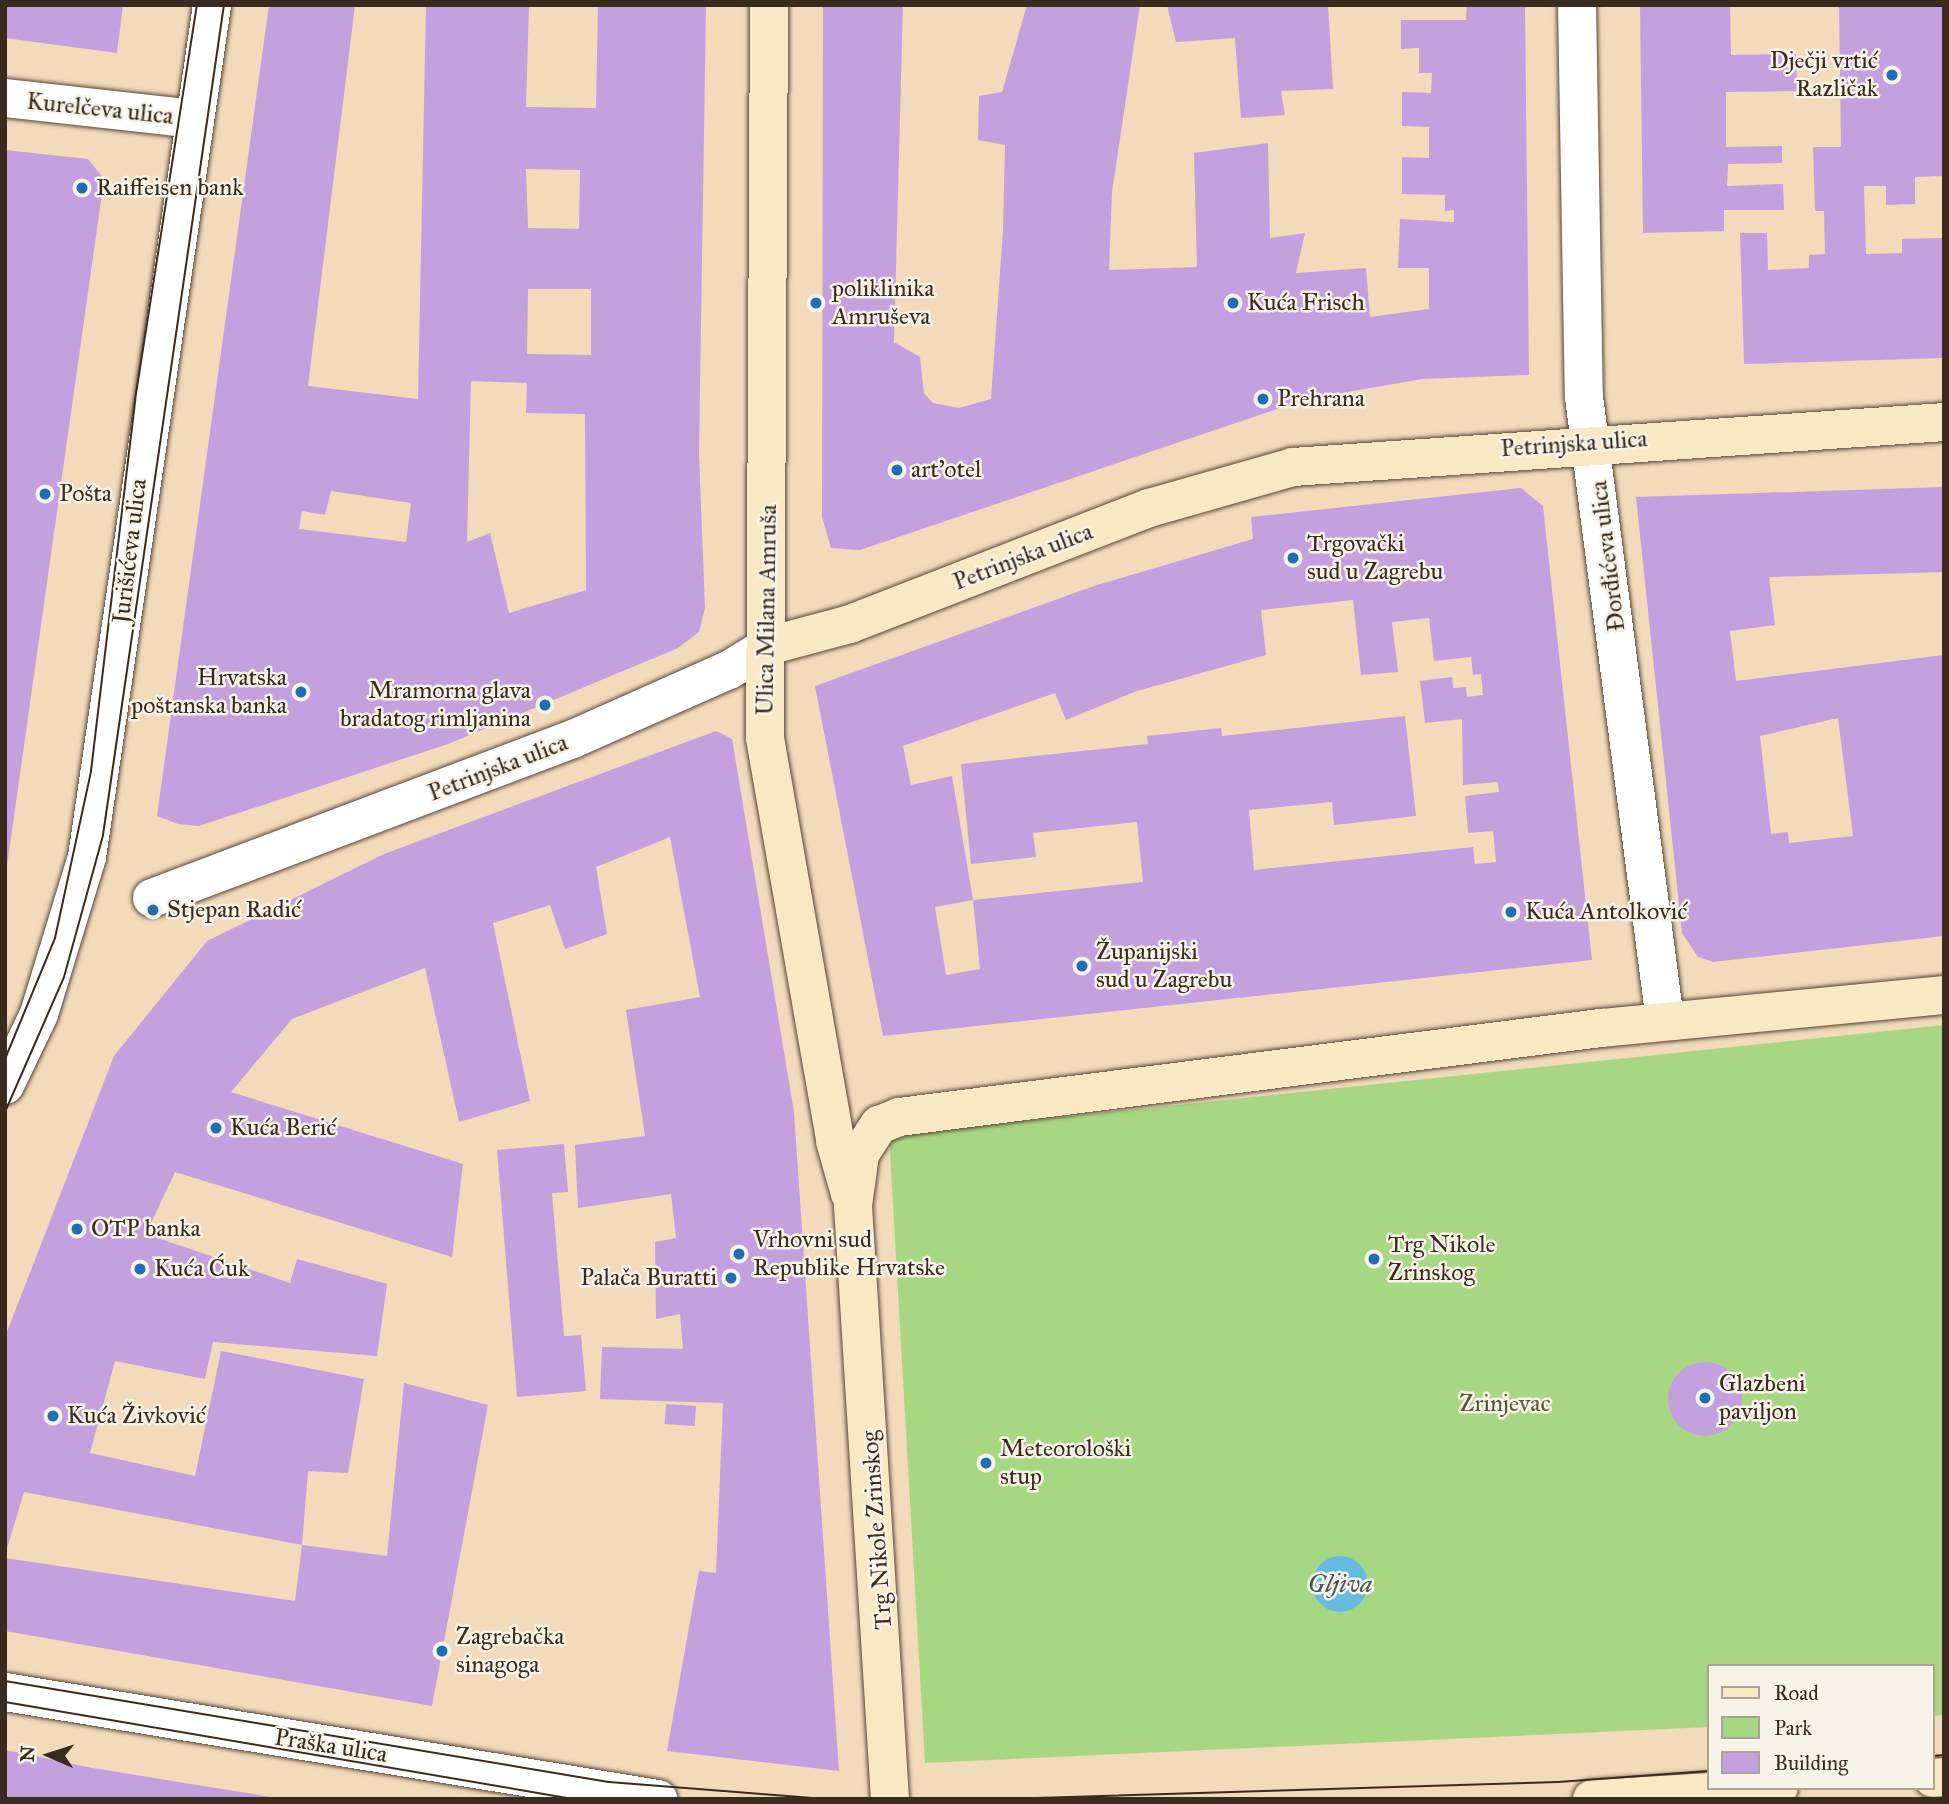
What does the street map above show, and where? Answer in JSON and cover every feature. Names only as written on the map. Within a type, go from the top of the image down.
[{"type":"street","name":"Jurišićeva ulica","points":[[5,1085],[39,1014],[87,857],[212,5]]},
{"type":"street","name":"Ulica Milana Amruša","points":[[769,5],[768,646],[765,738],[835,1140],[853,1206]]},
{"type":"street","name":"Đorđićeva ulica","points":[[1577,5],[1582,361],[1665,1021]]},
{"type":"street","name":"Kurelčeva ulica","points":[[5,98],[195,119]]},
{"type":"street","name":"Petrinjska ulica","points":[[152,898],[573,739],[729,670],[768,646],[850,624],[1149,508],[1241,480],[1333,463],[1594,442],[1944,422]]},
{"type":"street","name":"Trg Nikole Zrinskog","points":[[890,1799],[853,1206],[867,1136],[898,1117],[1665,1021],[1944,995]]},
{"type":"street","name":"Praška ulica","points":[[5,1692],[658,1799]]},
{"type":"street","points":[[1592,1799],[1745,1790]]},
{"type":"green space","name":"Zrinjevac","points":[[1944,1025],[1944,1715],[1935,1716],[1935,1664],[1708,1664],[1708,1727],[925,1763],[889,1135]]},
{"type":"water","name":"Gljiva","points":[[1334,1556],[1346,1556],[1356,1560],[1364,1568],[1368,1584],[1364,1600],[1356,1608],[1346,1612],[1334,1612],[1324,1608],[1316,1600],[1312,1590],[1312,1578],[1316,1568],[1324,1560]]},
{"type":"building","points":[[5,5],[123,5],[117,53],[5,38]]},
{"type":"building","points":[[269,5],[355,5],[308,386],[418,399],[426,5],[529,5],[526,107],[596,108],[598,5],[706,5],[699,454],[705,608],[699,632],[678,648],[448,744],[199,826],[178,824],[157,816]],"holes":[[[526,169],[580,170],[579,229],[528,228]],[[528,289],[591,289],[591,355],[527,354]],[[471,381],[527,383],[526,413],[585,414],[586,590],[509,613],[490,533],[467,542]],[[331,491],[411,503],[406,542],[299,529],[302,511],[325,515]]]},
{"type":"building","points":[[823,5],[903,5],[894,342],[920,357],[924,393],[933,403],[959,408],[991,399],[1003,231],[1005,145],[978,140],[979,96],[1002,92],[1027,5],[1140,5],[1112,192],[1109,270],[1197,267],[1194,153],[1268,143],[1270,238],[1305,233],[1296,273],[1366,268],[1370,317],[1429,309],[1429,268],[1398,268],[1400,219],[1454,222],[1454,210],[1445,211],[1445,195],[1402,194],[1402,157],[1429,158],[1429,127],[1402,126],[1402,92],[1431,93],[1432,73],[1419,73],[1419,48],[1401,49],[1401,20],[1466,20],[1467,5],[1525,5],[1529,375],[1422,379],[1307,399],[860,550],[831,548],[822,517]]},
{"type":"building","points":[[1167,5],[1328,5],[1333,89],[1281,91],[1285,115],[1241,118],[1235,38],[1176,42]]},
{"type":"building","points":[[1640,5],[1730,5],[1731,55],[1796,54],[1797,91],[1726,92],[1726,147],[1782,146],[1782,163],[1728,164],[1727,186],[1783,184],[1784,210],[1724,210],[1724,231],[1643,233]]},
{"type":"building","points":[[1839,5],[1944,5],[1944,176],[1915,177],[1915,204],[1886,205],[1886,186],[1864,186],[1866,254],[1902,253],[1902,239],[1944,238],[1944,358],[1744,364],[1740,233],[1767,233],[1768,270],[1809,268],[1809,255],[1825,254],[1824,211],[1815,211],[1813,147],[1841,147]]},
{"type":"building","points":[[5,150],[88,159],[104,179],[6,873]]},
{"type":"building","points":[[1944,487],[1944,572],[1769,577],[1775,625],[1730,631],[1736,681],[1944,655],[1944,936],[1713,962],[1698,957],[1682,933],[1636,497]],"holes":[[[1838,718],[1853,836],[1789,843],[1788,832],[1771,834],[1760,736]]]},
{"type":"building","points":[[1521,488],[1543,506],[1592,960],[883,1036],[815,686],[1094,586],[1253,539],[1251,517]],"holes":[[[1353,600],[1361,675],[1398,672],[1392,622],[1429,618],[1434,661],[1471,657],[1473,675],[1481,674],[1483,695],[1467,697],[1466,687],[1453,688],[1452,677],[1420,681],[1425,723],[1462,719],[1463,785],[1498,782],[1499,792],[1465,796],[1468,833],[1493,831],[1496,862],[1475,864],[1473,847],[1254,870],[1249,810],[1332,802],[1334,825],[1416,816],[1405,716],[1222,736],[1221,728],[1147,736],[1148,744],[961,764],[971,864],[1036,857],[1033,833],[1137,822],[1143,882],[973,900],[952,776],[911,785],[903,746],[1055,693],[1066,720],[1137,691],[1266,655],[1261,610]],[[973,900],[980,969],[946,975],[935,907]]]},
{"type":"building","points":[[716,731],[732,739],[794,1112],[839,1771],[667,1751],[699,1571],[716,1573],[723,1403],[600,1399],[602,1347],[683,1349],[680,1314],[656,1319],[655,1242],[676,1238],[671,1194],[578,1208],[575,1145],[645,1136],[626,1010],[700,997],[670,837],[596,867],[607,934],[565,949],[550,905],[493,923],[530,1101],[459,1122],[425,968],[292,1019],[231,1092],[463,1164],[452,1257],[175,1172],[146,1234],[290,1283],[297,1259],[387,1284],[377,1356],[213,1342],[205,1379],[115,1361],[90,1453],[195,1476],[221,1351],[364,1379],[348,1473],[308,1471],[302,1545],[24,1492],[5,1555],[5,1337],[114,1056],[207,941],[384,854]]},
{"type":"building","points":[[564,1144],[568,1192],[552,1193],[564,1336],[581,1335],[586,1391],[517,1397],[497,1150]]},
{"type":"building","name":"Glazbeni paviljon","points":[[1705,1362],[1719,1365],[1731,1373],[1739,1385],[1742,1399],[1739,1413],[1731,1425],[1719,1433],[1705,1436],[1691,1433],[1679,1425],[1671,1413],[1668,1399],[1671,1385],[1679,1373],[1691,1365]]},
{"type":"building","points":[[404,1383],[488,1405],[432,1706],[5,1631],[5,1558],[295,1601],[302,1545],[387,1556]]},
{"type":"building","points":[[666,1404],[696,1406],[695,1426],[665,1424]]},
{"type":"building","points":[[5,1750],[93,1768],[283,1799],[5,1799]]},
{"type":"tram line","points":[[5,1059],[55,938],[91,771],[135,400],[197,5]]},
{"type":"tram line","points":[[5,1112],[64,977],[103,835],[224,5]]},
{"type":"tram line","points":[[5,1681],[609,1782],[825,1799]]},
{"type":"tram line","points":[[5,1702],[573,1799]]},
{"type":"tram line","points":[[1935,1756],[1944,1755]]},
{"type":"tram line","points":[[1003,1799],[1558,1782],[1708,1771]]},
{"type":"place","name":"Dječji vrtić Različak","points":[[1892,75]]},
{"type":"place","name":"Raiffeisen bank","points":[[82,188]]},
{"type":"place","name":"poliklinika Amruševa","points":[[816,303]]},
{"type":"place","name":"Kuća Frisch","points":[[1233,303]]},
{"type":"place","name":"Prehrana","points":[[1263,399]]},
{"type":"place","name":"art'otel","points":[[897,470]]},
{"type":"place","name":"Pošta","points":[[45,494]]},
{"type":"place","name":"Trgovački sud u Zagrebu","points":[[1293,558]]},
{"type":"place","name":"Hrvatska poštanska banka","points":[[301,692]]},
{"type":"place","name":"Mramorna glava bradatog rimljanina","points":[[545,705]]},
{"type":"place","name":"Stjepan Radić","points":[[153,910]]},
{"type":"place","name":"Kuća Antolković","points":[[1511,912]]},
{"type":"place","name":"Županijski sud u Zagrebu","points":[[1082,966]]},
{"type":"place","name":"Kuća Berić","points":[[216,1128]]},
{"type":"place","name":"OTP banka","points":[[77,1229]]},
{"type":"place","name":"Vrhovni sud Republike Hrvatske","points":[[739,1254]]},
{"type":"place","name":"Trg Nikole Zrinskog","points":[[1374,1259]]},
{"type":"place","name":"Kuća Ćuk","points":[[140,1269]]},
{"type":"place","name":"Palača Buratti","points":[[731,1278]]},
{"type":"place","name":"Glazbeni paviljon","points":[[1705,1398]]},
{"type":"place","name":"Kuća Živković","points":[[53,1416]]},
{"type":"place","name":"Meteorološki stup","points":[[986,1463]]},
{"type":"place","name":"Zagrebačka sinagoga","points":[[442,1651]]}]
